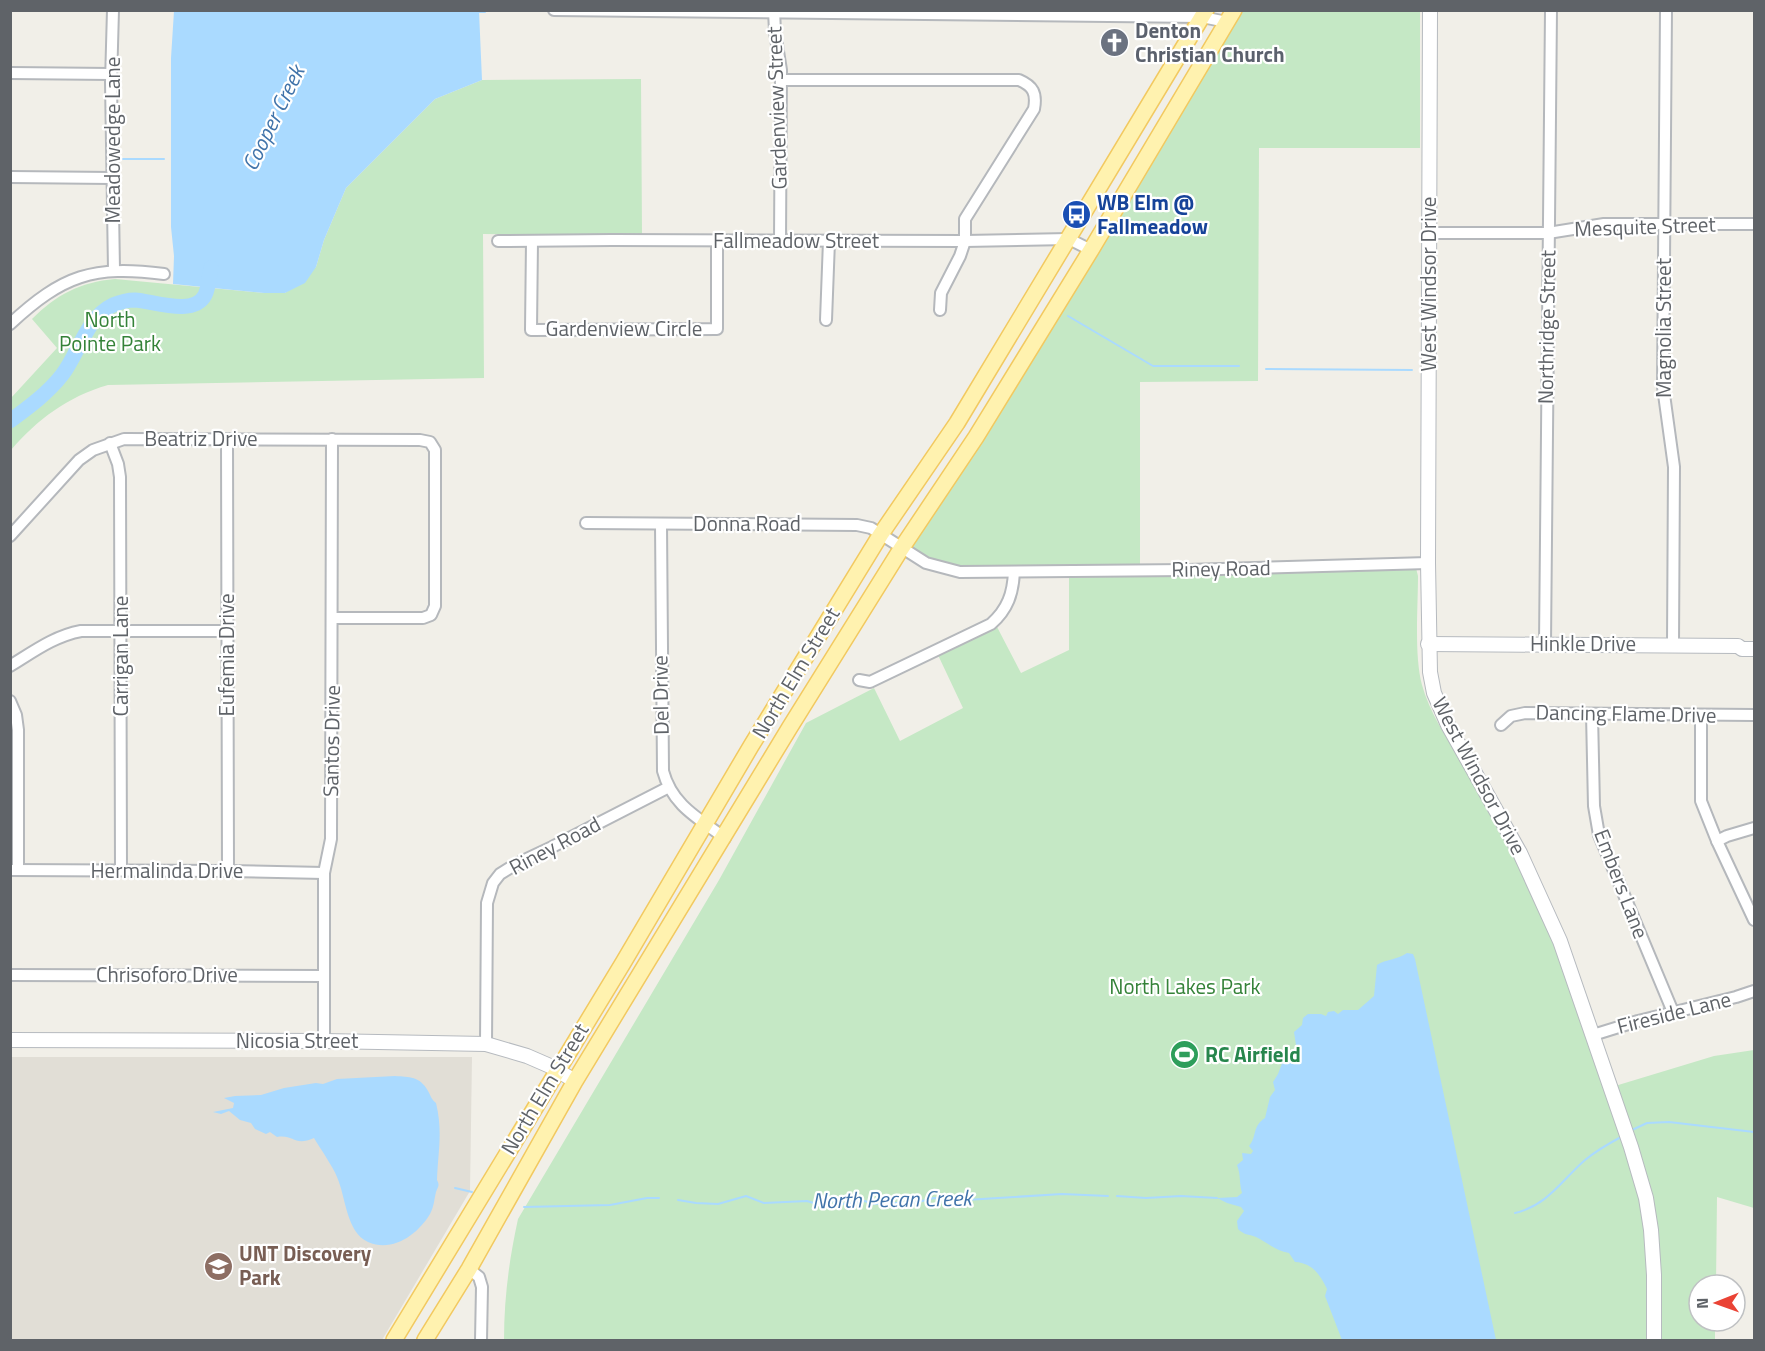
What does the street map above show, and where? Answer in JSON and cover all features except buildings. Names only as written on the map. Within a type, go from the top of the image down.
[{"type":"main road","name":"North Elm Street","points":[[394,1341],[881,534],[957,423],[1204,14]]},
{"type":"main road","name":"North Elm Street","points":[[425,1341],[469,1269],[575,1081],[818,681],[901,549],[976,437],[1231,16]]},
{"type":"street","name":"Meadowedge Lane","points":[[113,10],[111,74],[114,270]]},
{"type":"street","points":[[554,10],[1231,16]]},
{"type":"street","name":"West Windsor Drive","points":[[1430,10],[1428,563],[1430,672],[1437,700],[1531,876],[1560,941],[1631,1147],[1646,1198],[1654,1260],[1654,1341]]},
{"type":"street","name":"Northridge Street","points":[[1545,644],[1551,10]]},
{"type":"street","name":"Magnolia Street","points":[[1666,10],[1663,387],[1674,466],[1673,645]]},
{"type":"street","name":"Gardenview Street","points":[[774,11],[781,80],[780,241]]},
{"type":"street","points":[[10,73],[111,74]]},
{"type":"street","points":[[781,80],[1019,80],[1034,90],[1036,101],[1034,109],[965,219],[965,241],[941,293],[940,310]]},
{"type":"street","points":[[10,177],[112,178]]},
{"type":"street","name":"Mesquite Street","points":[[1429,233],[1548,233],[1604,224],[1755,224]]},
{"type":"street","name":"Fallmeadow Street","points":[[498,241],[1069,239],[1091,250]]},
{"type":"street","name":"Gardenview Circle","points":[[532,241],[531,330],[717,329],[717,241]]},
{"type":"street","points":[[826,320],[829,241]]},
{"type":"street","points":[[13,317],[44,294],[79,276],[114,270],[164,274]]},
{"type":"street","name":"Beatriz Drive","points":[[10,536],[80,460],[93,450],[110,443],[135,439],[420,440],[430,442],[435,450],[435,606],[431,615],[423,618],[333,618]]},
{"type":"street","name":"Eufemia Drive","points":[[228,439],[226,631],[228,871]]},
{"type":"street","name":"Santos Drive","points":[[324,1041],[324,873],[331,839],[332,440]]},
{"type":"street","name":"Carrigan Lane","points":[[110,443],[120,477],[121,870]]},
{"type":"street","name":"Donna Road","points":[[586,523],[846,524],[867,527],[901,549]]},
{"type":"street","name":"Del Drive","points":[[661,524],[663,771],[667,788]]},
{"type":"street","name":"Riney Road","points":[[901,549],[926,563],[966,572],[1276,568],[1428,563]]},
{"type":"street","points":[[859,680],[870,682],[991,624],[1007,605],[1013,591],[1014,572]]},
{"type":"street","points":[[10,666],[53,639],[81,631],[226,631]]},
{"type":"street","name":"Hinkle Drive","points":[[1738,646],[1742,642],[1755,643]]},
{"type":"street","name":"Hinkle Drive","points":[[1428,644],[1673,645],[1738,646],[1742,649],[1755,649]]},
{"type":"street","points":[[10,701],[16,715],[18,730],[14,870]]},
{"type":"street","name":"Dancing Flame Drive","points":[[1501,725],[1511,716],[1525,713],[1755,715]]},
{"type":"street","name":"Embers Lane","points":[[1592,714],[1594,806],[1599,835],[1673,1012]]},
{"type":"street","points":[[1701,715],[1701,801],[1717,841],[1755,920]]},
{"type":"street","points":[[667,788],[689,813],[724,837]]},
{"type":"street","name":"Riney Road","points":[[486,1044],[487,903],[493,883],[500,874],[516,864],[667,788]]},
{"type":"street","points":[[1717,841],[1755,828]]},
{"type":"street","name":"Hermalinda Drive","points":[[14,870],[324,873]]},
{"type":"street","name":"Chrisoforo Drive","points":[[10,975],[323,976]]},
{"type":"street","name":"Fireside Lane","points":[[1593,1035],[1624,1024],[1755,991]]},
{"type":"street","name":"Nicosia Street","points":[[10,1040],[486,1044],[527,1056],[575,1081]]},
{"type":"street","points":[[469,1269],[479,1277],[482,1287],[481,1341]]},
{"type":"shaded area","name":"UNT Discovery Park","points":[[11,1057],[472,1057],[470,1191],[382,1340],[11,1340]]},
{"type":"green space","points":[[1241,11],[1420,11],[1420,148],[1259,148],[1258,381],[1140,382],[1140,566],[968,569],[935,563],[915,552],[912,545]]},
{"type":"green space","name":"North Pointe Park","points":[[641,79],[642,235],[483,234],[484,378],[108,385],[79,396],[54,410],[32,428],[11,450],[11,398],[57,348],[32,319],[50,303],[69,291],[91,283],[115,279],[285,293],[316,267],[324,240],[346,188],[435,99],[482,80]]},
{"type":"green space","name":"North Lakes Park","points":[[1415,564],[1418,576],[1418,660],[1422,685],[1428,701],[1444,734],[1484,797],[1526,879],[1615,1086],[1714,1056],[1754,1050],[1754,1208],[1717,1197],[1716,1273],[1687,1273],[1687,1333],[1715,1333],[1715,1340],[504,1340],[508,1280],[518,1219],[719,880],[806,723],[874,688],[900,741],[963,708],[938,655],[996,625],[1021,673],[1069,650],[1069,578]]},
{"type":"water","points":[[174,11],[479,11],[482,80],[435,99],[346,188],[324,240],[316,267],[305,283],[285,293],[173,284],[171,58]]},
{"type":"water","points":[[1407,953],[1413,954],[1415,959],[1496,1340],[1342,1340],[1325,1296],[1327,1289],[1318,1274],[1311,1267],[1295,1262],[1289,1253],[1240,1231],[1237,1221],[1244,1211],[1241,1207],[1217,1198],[1237,1197],[1242,1193],[1237,1165],[1243,1160],[1242,1153],[1251,1154],[1253,1151],[1249,1146],[1258,1124],[1265,1118],[1270,1097],[1275,1090],[1273,1082],[1283,1061],[1292,1055],[1296,1045],[1294,1032],[1302,1025],[1303,1018],[1308,1014],[1326,1016],[1328,1012],[1334,1011],[1338,1014],[1343,1010],[1358,1010],[1374,996],[1377,965]]},
{"type":"water","points":[[395,1076],[418,1080],[425,1086],[436,1103],[440,1132],[437,1180],[439,1185],[430,1214],[419,1228],[404,1240],[387,1245],[368,1242],[355,1230],[337,1177],[314,1138],[298,1141],[287,1137],[277,1137],[270,1132],[266,1134],[255,1129],[251,1123],[240,1120],[229,1111],[221,1114],[213,1112],[233,1108],[234,1103],[224,1098],[261,1095],[284,1088],[323,1084],[337,1079]]},
{"type":"waterway","points":[[476,12],[485,12]]},
{"type":"waterway","points":[[122,159],[164,159]]},
{"type":"waterway","name":"Cooper Creek","points":[[10,421],[57,382],[89,327],[104,311],[116,304],[132,300],[183,307],[200,302],[205,295],[211,268]]},
{"type":"waterway","points":[[1068,316],[1153,366],[1239,366]]},
{"type":"waterway","points":[[1266,369],[1412,370]]},
{"type":"waterway","name":"North Pecan Creek","points":[[1632,1130],[1647,1123],[1669,1122],[1754,1132]]},
{"type":"waterway","name":"North Pecan Creek","points":[[1515,1213],[1545,1198],[1585,1160],[1621,1137]]},
{"type":"waterway","name":"North Pecan Creek","points":[[455,1188],[472,1192]]},
{"type":"waterway","name":"North Pecan Creek","points":[[678,1200],[718,1204],[746,1196],[764,1203],[807,1201],[820,1205],[834,1201],[842,1204],[865,1201],[872,1204],[918,1202],[934,1198],[966,1200],[1062,1194],[1108,1196]]},
{"type":"waterway","name":"North Pecan Creek","points":[[1117,1196],[1217,1198]]},
{"type":"waterway","name":"North Pecan Creek","points":[[524,1207],[610,1205],[659,1198]]},
{"type":"place","name":"Denton Christian Church","points":[[1114,43]]},
{"type":"place","name":"WB Elm @ Fallmeadow","points":[[1076,215]]},
{"type":"place","name":"RC Airfield","points":[[1184,1055]]},
{"type":"place","name":"UNT Discovery Park","points":[[218,1266]]}]
